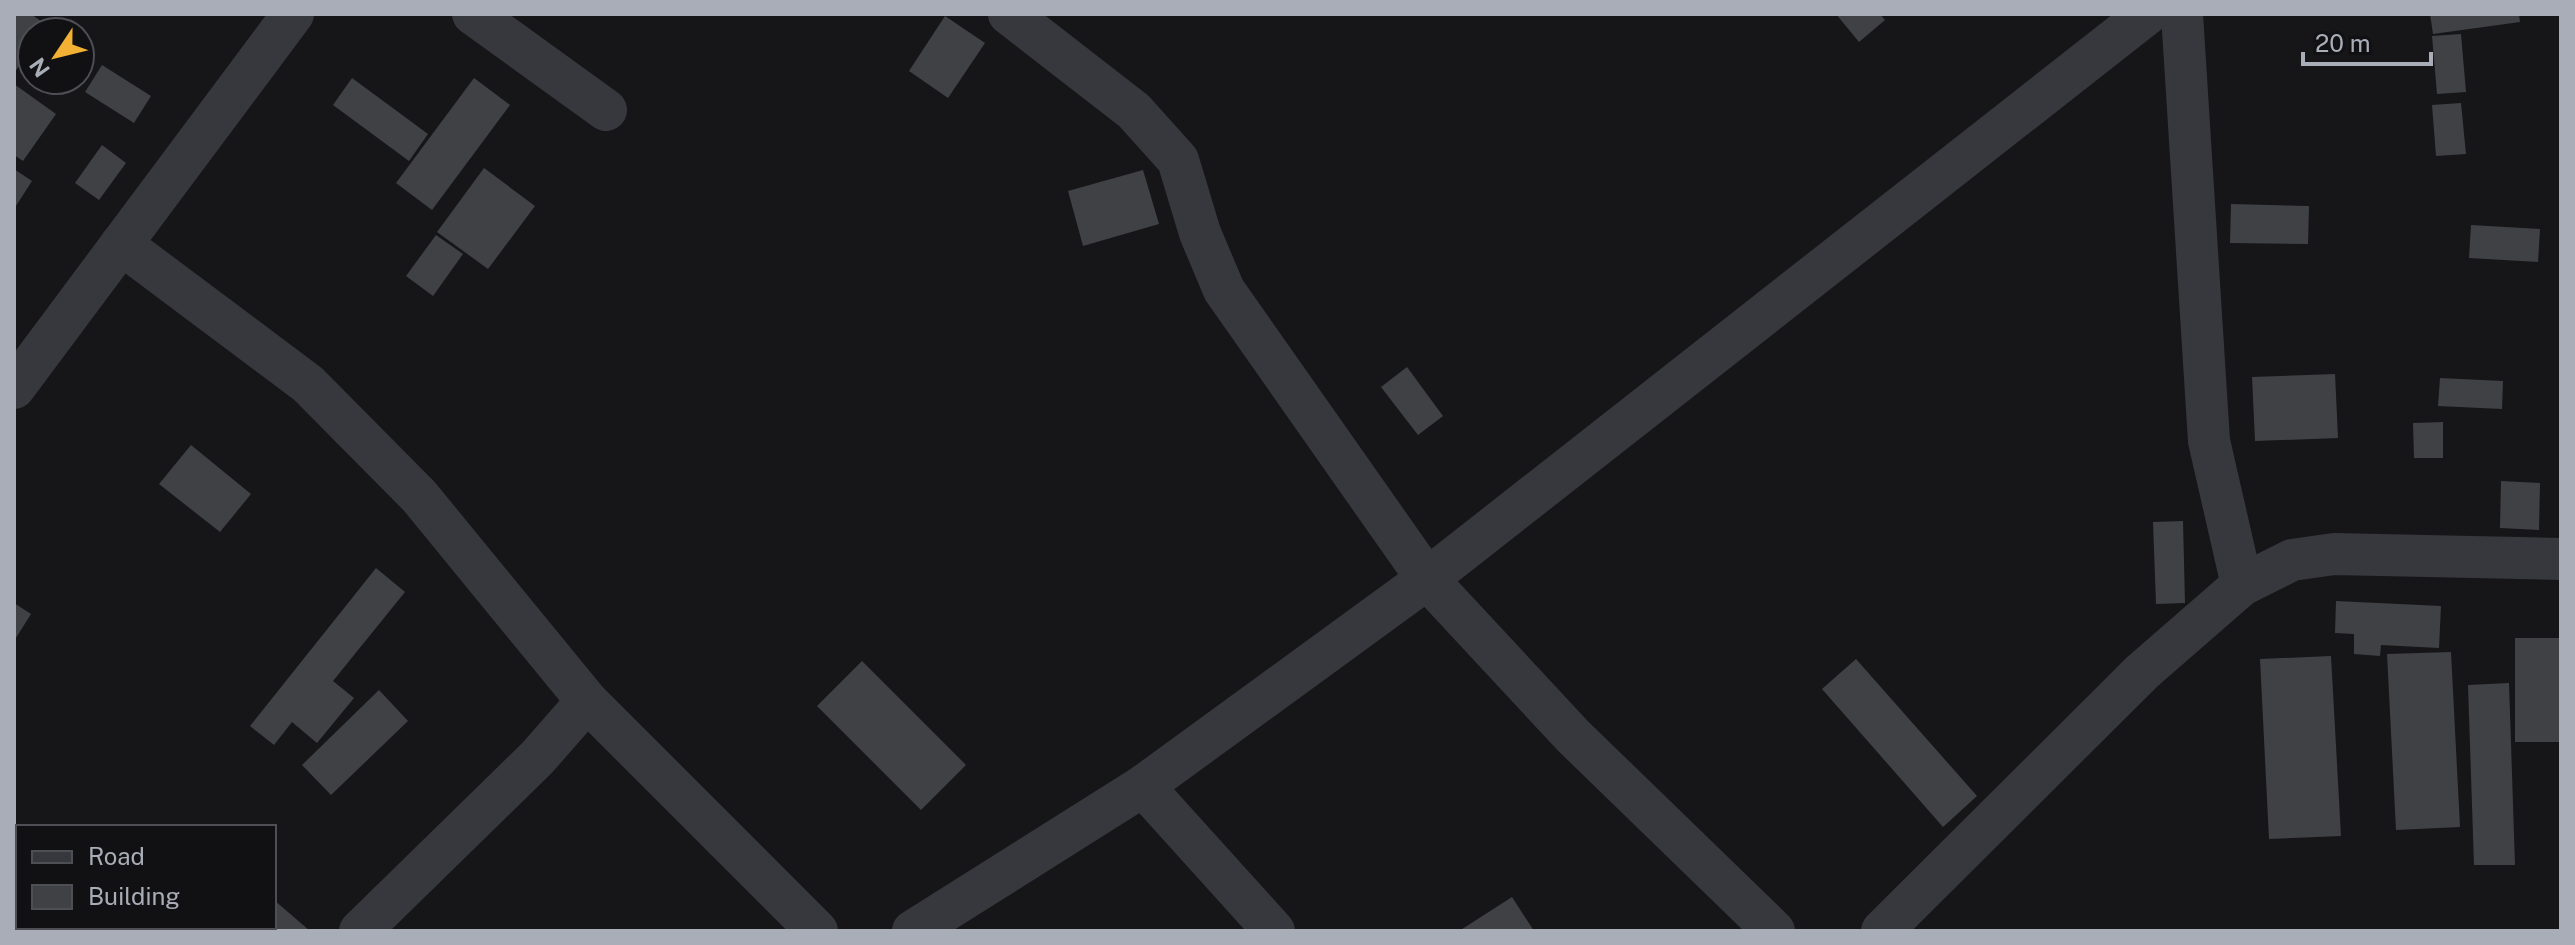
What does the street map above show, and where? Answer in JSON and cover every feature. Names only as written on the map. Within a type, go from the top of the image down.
[{"type":"street","points":[[14,388],[293,14]]},
{"type":"street","points":[[473,14],[606,110]]},
{"type":"street","points":[[1009,14],[1134,111],[1178,160],[1200,233],[1224,290],[1427,579],[1573,736],[1774,931]]},
{"type":"street","points":[[913,931],[1143,786],[1427,579],[2147,14]]},
{"type":"street","points":[[2182,14],[2209,441],[2242,585]]},
{"type":"street","points":[[121,244],[308,384],[419,496],[587,701],[817,931]]},
{"type":"street","points":[[1882,931],[2142,672],[2242,585],[2292,560],[2334,554],[2561,559]]},
{"type":"street","points":[[360,931],[537,758],[587,701]]},
{"type":"street","points":[[1143,786],[1274,931]]},
{"type":"building","points":[[14,14],[31,14],[34,16],[16,16],[14,73]]},
{"type":"building","points":[[1836,14],[1880,14],[1885,20],[1859,42]]},
{"type":"building","points":[[2430,14],[2519,14],[2520,22],[2433,34]]},
{"type":"building","points":[[945,16],[985,43],[948,98],[909,71]]},
{"type":"building","points":[[2461,34],[2466,92],[2437,94],[2432,36]]},
{"type":"building","points":[[102,65],[151,96],[134,123],[91,96],[96,96],[96,75]]},
{"type":"building","points":[[352,78],[428,134],[409,161],[333,105]]},
{"type":"building","points":[[474,78],[510,105],[432,210],[396,183]]},
{"type":"building","points":[[14,84],[16,96],[31,96],[56,114],[23,161],[14,155]]},
{"type":"building","points":[[2461,103],[2466,154],[2436,156],[2432,105]]},
{"type":"building","points":[[102,145],[126,163],[99,200],[75,183]]},
{"type":"building","points":[[484,168],[535,206],[488,269],[437,232]]},
{"type":"building","points":[[14,169],[32,181],[14,209]]},
{"type":"building","points":[[1143,170],[1159,224],[1083,246],[1068,191]]},
{"type":"building","points":[[2231,204],[2309,206],[2308,244],[2230,243]]},
{"type":"building","points":[[2471,225],[2540,229],[2538,262],[2469,258]]},
{"type":"building","points":[[436,235],[463,254],[433,296],[406,276]]},
{"type":"building","points":[[1407,367],[1443,416],[1418,435],[1381,387]]},
{"type":"building","points":[[2335,374],[2338,438],[2255,441],[2252,377]]},
{"type":"building","points":[[2440,378],[2503,381],[2502,409],[2438,406]]},
{"type":"building","points":[[2443,422],[2443,458],[2414,458],[2413,423]]},
{"type":"building","points":[[191,445],[251,494],[220,532],[159,484]]},
{"type":"building","points":[[2501,481],[2540,483],[2539,530],[2500,528]]},
{"type":"building","points":[[2183,521],[2185,603],[2156,604],[2153,522]]},
{"type":"building","points":[[376,568],[405,592],[333,681],[354,698],[317,743],[292,722],[274,745],[250,726]]},
{"type":"building","points":[[2336,601],[2441,606],[2439,648],[2381,645],[2380,656],[2354,654],[2354,634],[2335,633]]},
{"type":"building","points":[[14,603],[31,614],[14,641]]},
{"type":"building","points":[[2515,638],[2561,638],[2561,742],[2515,742]]},
{"type":"building","points":[[2451,652],[2460,827],[2396,830],[2387,654]]},
{"type":"building","points":[[2331,656],[2341,836],[2269,839],[2260,659]]},
{"type":"building","points":[[1856,659],[1977,796],[1943,827],[1822,689]]},
{"type":"building","points":[[862,661],[966,765],[921,810],[817,706]]},
{"type":"building","points":[[2509,683],[2515,865],[2474,865],[2468,685]]},
{"type":"building","points":[[379,690],[408,721],[331,795],[302,765]]},
{"type":"building","points":[[1512,897],[1534,931],[1459,931]]},
{"type":"building","points":[[276,902],[310,931],[264,929],[276,929]]}]
